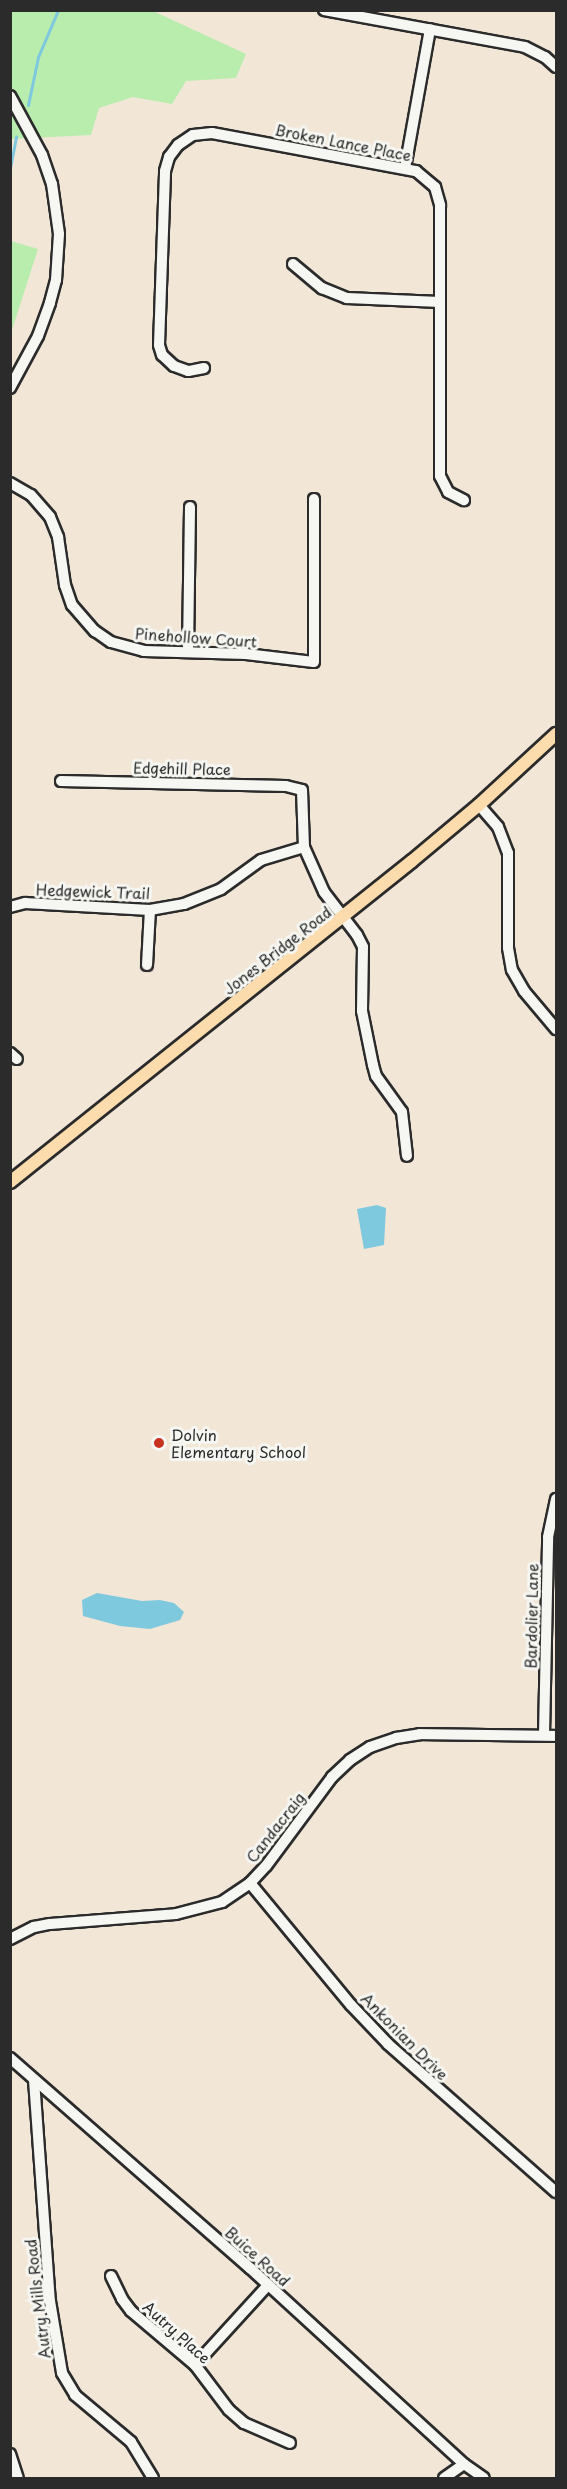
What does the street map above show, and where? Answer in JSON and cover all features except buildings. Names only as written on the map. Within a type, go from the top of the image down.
[{"type":"main road","name":"Jones Bridge Road","points":[[10,1182],[343,917],[479,805],[556,734]]},
{"type":"street","points":[[324,10],[525,47],[545,57],[556,67]]},
{"type":"street","points":[[405,168],[430,29]]},
{"type":"street","points":[[10,96],[42,155],[52,184],[59,234],[57,269],[51,303],[38,336],[10,388]]},
{"type":"street","name":"Broken Lance Place","points":[[204,368],[188,370],[174,366],[162,355],[159,345],[165,171],[169,157],[178,145],[193,135],[212,133],[405,168],[427,178],[439,198],[440,476],[448,492],[464,500]]},
{"type":"street","points":[[293,264],[322,288],[347,298],[365,301],[440,302]]},
{"type":"street","name":"Pinehollow Court","points":[[10,483],[31,495],[50,517],[58,537],[64,585],[72,606],[95,631],[111,642],[129,648],[246,654],[314,662],[314,499]]},
{"type":"street","points":[[188,652],[190,507]]},
{"type":"street","name":"Edgehill Place","points":[[61,781],[286,786],[302,790],[304,847]]},
{"type":"street","points":[[479,805],[498,827],[508,853],[508,948],[512,970],[524,992],[556,1029]]},
{"type":"street","points":[[304,847],[324,892],[363,948],[363,1011],[373,1065],[376,1076],[402,1112],[407,1156]]},
{"type":"street","name":"Hedgewick Trail","points":[[10,907],[25,903],[150,910],[198,901],[221,889],[261,860],[304,847]]},
{"type":"street","points":[[147,965],[150,910]]},
{"type":"street","name":"Bardolier Lane","points":[[544,1735],[548,1537],[556,1499]]},
{"type":"street","name":"Candacraig","points":[[10,1939],[34,1927],[59,1922],[191,1912],[222,1902],[249,1883],[266,1866],[332,1777],[350,1760],[370,1748],[396,1738],[420,1734],[556,1736]]},
{"type":"street","name":"Ankonian Drive","points":[[249,1883],[351,2005],[388,2044],[556,2193]]},
{"type":"street","name":"Buice Road","points":[[10,2058],[268,2285],[464,2464],[484,2478]]},
{"type":"street","name":"Autry Mills Road","points":[[34,2080],[50,2301],[62,2373],[75,2395],[131,2442],[153,2478]]},
{"type":"street","name":"Autry Place","points":[[111,2276],[122,2299],[131,2311],[195,2365],[229,2410],[244,2423],[290,2443]]},
{"type":"street","points":[[195,2365],[268,2285]]},
{"type":"street","points":[[10,2454],[18,2478]]},
{"type":"street","points":[[444,2478],[464,2464]]},
{"type":"green space","points":[[10,11],[153,11],[246,54],[236,78],[186,81],[172,104],[133,97],[99,108],[91,135],[11,139]]},
{"type":"green space","points":[[10,241],[38,249],[11,333]]},
{"type":"water","points":[[377,1205],[386,1208],[384,1245],[364,1249],[357,1209]]},
{"type":"water","points":[[97,1593],[142,1601],[160,1600],[174,1603],[184,1612],[180,1620],[150,1629],[120,1626],[83,1616],[82,1600]]},
{"type":"waterway","points":[[28,105],[38,57],[58,10]]},
{"type":"waterway","points":[[10,168],[16,137]]},
{"type":"place","name":"Dolvin Elementary School","points":[[159,1443]]}]
